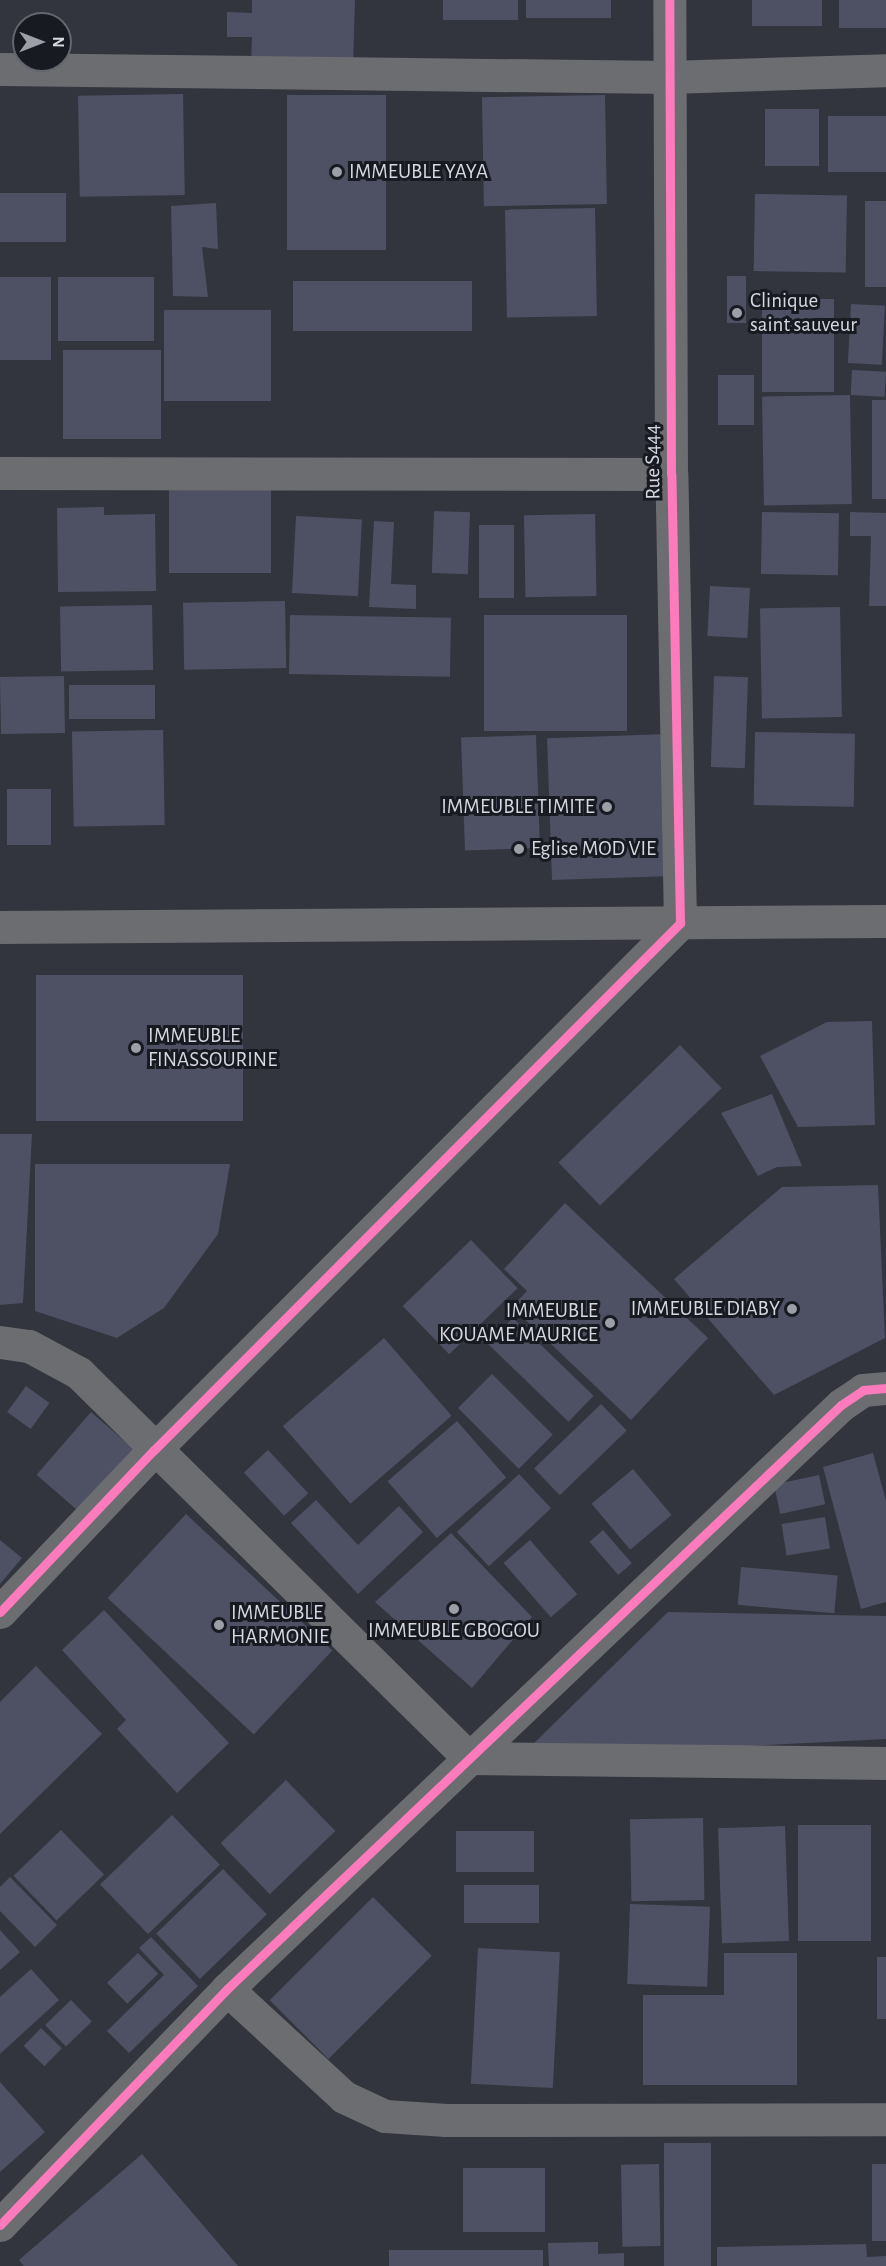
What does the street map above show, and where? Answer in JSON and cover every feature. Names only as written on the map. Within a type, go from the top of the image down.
[{"type":"street","name":"Rue S444","points":[[669,0],[671,474],[680,923]]},
{"type":"street","points":[[0,69],[669,77],[886,70]]},
{"type":"street","points":[[0,473],[671,474]]},
{"type":"street","points":[[0,927],[886,921]]},
{"type":"street","points":[[0,1612],[154,1450],[680,923]]},
{"type":"street","points":[[0,1342],[29,1346],[80,1373],[154,1450],[469,1758],[886,1763]]},
{"type":"street","points":[[0,2225],[227,1989],[841,1405],[863,1390],[886,1388]]},
{"type":"street","points":[[227,1989],[344,2097],[385,2116],[446,2120],[886,2119]]},
{"type":"building","points":[[252,0],[355,0],[353,67],[251,65],[252,37],[227,37],[227,12],[252,13]]},
{"type":"building","points":[[443,0],[518,0],[518,20],[443,20]]},
{"type":"building","points":[[526,0],[611,0],[611,18],[526,18]]},
{"type":"building","points":[[752,0],[822,0],[822,26],[752,26]]},
{"type":"building","points":[[839,0],[886,0],[886,28],[839,28]]},
{"type":"building","points":[[183,94],[185,195],[80,197],[78,96]]},
{"type":"building","name":"IMMEUBLE YAYA","points":[[287,95],[386,95],[386,250],[287,250]]},
{"type":"building","points":[[605,95],[607,204],[484,206],[482,97]]},
{"type":"building","points":[[765,109],[819,109],[819,166],[765,166]]},
{"type":"building","points":[[828,116],[886,116],[886,172],[828,172]]},
{"type":"building","points":[[0,193],[66,193],[66,242],[0,242]]},
{"type":"building","points":[[755,194],[847,196],[846,273],[754,271]]},
{"type":"building","points":[[865,201],[886,201],[886,287],[865,287]]},
{"type":"building","points":[[216,203],[218,249],[202,247],[208,297],[173,296],[171,206]]},
{"type":"building","points":[[595,208],[597,316],[507,318],[505,210]]},
{"type":"building","points":[[727,276],[746,276],[746,323],[727,323]]},
{"type":"building","points":[[0,277],[51,277],[51,360],[0,360]]},
{"type":"building","points":[[58,277],[154,277],[154,341],[58,341]]},
{"type":"building","points":[[293,281],[472,281],[472,331],[293,331]]},
{"type":"building","points":[[762,299],[834,299],[834,392],[762,392]]},
{"type":"building","points":[[851,304],[885,306],[882,365],[848,363]]},
{"type":"building","points":[[164,310],[271,310],[271,401],[164,401]]},
{"type":"building","points":[[63,350],[161,350],[161,439],[63,439]]},
{"type":"building","points":[[852,370],[886,372],[885,397],[851,395]]},
{"type":"building","points":[[718,375],[754,375],[754,425],[718,425]]},
{"type":"building","points":[[850,395],[852,504],[764,506],[762,397]]},
{"type":"building","points":[[872,400],[886,400],[886,499],[872,499]]},
{"type":"building","points":[[169,480],[271,480],[271,573],[169,573]]},
{"type":"building","points":[[104,507],[104,515],[155,514],[156,591],[58,592],[57,508]]},
{"type":"building","points":[[434,511],[470,512],[468,574],[432,573]]},
{"type":"building","points":[[762,512],[839,513],[838,575],[761,574]]},
{"type":"building","points":[[850,512],[886,513],[886,606],[869,606],[871,536],[850,536]]},
{"type":"building","points":[[595,514],[596,596],[525,597],[524,515]]},
{"type":"building","points":[[296,516],[362,519],[358,596],[292,593]]},
{"type":"building","points":[[374,521],[394,522],[391,584],[416,585],[416,609],[369,607]]},
{"type":"building","points":[[479,525],[514,525],[514,598],[479,598]]},
{"type":"building","points":[[710,586],[750,588],[747,638],[707,636]]},
{"type":"building","points":[[285,601],[286,668],[184,670],[183,603]]},
{"type":"building","points":[[152,605],[153,670],[61,672],[60,607]]},
{"type":"building","points":[[840,607],[842,717],[762,718],[760,608]]},
{"type":"building","points":[[290,615],[451,618],[450,677],[289,674]]},
{"type":"building","points":[[484,615],[627,615],[627,731],[484,731]]},
{"type":"building","points":[[64,676],[65,733],[1,734],[0,677]]},
{"type":"building","points":[[714,676],[748,677],[745,768],[711,767]]},
{"type":"building","points":[[69,685],[155,685],[155,719],[69,719]]},
{"type":"building","points":[[163,730],[165,825],[74,827],[72,732]]},
{"type":"building","points":[[755,732],[855,734],[854,807],[754,805]]},
{"type":"building","name":"IMMEUBLE TIMITE","points":[[667,734],[672,876],[552,880],[547,738]]},
{"type":"building","points":[[536,735],[540,848],[465,851],[461,738]]},
{"type":"building","points":[[7,789],[51,789],[51,845],[7,845]]},
{"type":"building","name":"IMMEUBLE FINASSOURINE","points":[[36,975],[243,975],[243,1121],[36,1121]]},
{"type":"building","points":[[872,1021],[875,1125],[798,1127],[760,1056],[827,1022]]},
{"type":"building","points":[[680,1045],[722,1088],[600,1206],[558,1162]]},
{"type":"building","points":[[772,1094],[802,1166],[777,1167],[758,1176],[721,1113]]},
{"type":"building","points":[[0,1134],[32,1134],[23,1303],[0,1305]]},
{"type":"building","points":[[35,1164],[230,1164],[218,1234],[164,1308],[117,1338],[35,1311]]},
{"type":"building","name":"IMMEUBLE DIABY","points":[[878,1185],[885,1338],[774,1395],[674,1279],[782,1187]]},
{"type":"building","name":"IMMEUBLE KOUAME MAURICE","points":[[565,1203],[708,1338],[631,1420],[512,1307],[527,1291],[504,1269]]},
{"type":"building","points":[[471,1240],[518,1288],[449,1354],[403,1306]]},
{"type":"building","points":[[513,1318],[594,1396],[569,1422],[488,1344]]},
{"type":"building","points":[[384,1338],[452,1416],[350,1504],[283,1426]]},
{"type":"building","points":[[492,1374],[553,1435],[519,1469],[458,1408]]},
{"type":"building","points":[[26,1386],[49,1403],[31,1429],[7,1412]]},
{"type":"building","points":[[601,1404],[627,1431],[560,1495],[534,1469]]},
{"type":"building","points":[[91,1412],[135,1450],[80,1513],[37,1475]]},
{"type":"building","points":[[457,1421],[506,1478],[437,1538],[388,1481]]},
{"type":"building","points":[[268,1450],[308,1493],[284,1516],[244,1473]]},
{"type":"building","points":[[873,1453],[886,1501],[886,1602],[861,1609],[823,1467]]},
{"type":"building","points":[[633,1469],[672,1515],[630,1550],[592,1504]]},
{"type":"building","points":[[519,1474],[551,1508],[489,1566],[457,1532]]},
{"type":"building","points":[[819,1475],[825,1504],[780,1514],[774,1485]]},
{"type":"building","points":[[316,1500],[358,1545],[399,1506],[423,1532],[358,1594],[291,1523]]},
{"type":"building","name":"IMMEUBLE HARMONIE","points":[[186,1514],[332,1650],[254,1735],[108,1598]]},
{"type":"building","points":[[825,1517],[830,1549],[787,1555],[782,1524]]},
{"type":"building","points":[[603,1530],[632,1563],[618,1575],[589,1542]]},
{"type":"building","name":"IMMEUBLE GBOGOU","points":[[451,1533],[532,1617],[472,1688],[375,1602]]},
{"type":"building","points":[[0,1540],[22,1558],[0,1584]]},
{"type":"building","points":[[530,1540],[577,1594],[551,1617],[504,1563]]},
{"type":"building","points":[[741,1567],[838,1575],[834,1613],[738,1605]]},
{"type":"building","points":[[104,1610],[229,1743],[177,1793],[117,1729],[126,1720],[62,1650]]},
{"type":"building","points":[[668,1612],[886,1616],[886,1739],[665,1750],[528,1749]]},
{"type":"building","points":[[36,1666],[102,1734],[0,1834],[0,1702]]},
{"type":"building","points":[[286,1780],[335,1831],[270,1894],[221,1843]]},
{"type":"building","points":[[172,1815],[220,1865],[148,1934],[100,1884]]},
{"type":"building","points":[[703,1818],[704,1900],[631,1901],[630,1819]]},
{"type":"building","points":[[798,1825],[871,1825],[871,1941],[798,1941]]},
{"type":"building","points":[[785,1826],[789,1941],[722,1943],[718,1828]]},
{"type":"building","points":[[61,1830],[104,1875],[57,1920],[14,1876]]},
{"type":"building","points":[[456,1831],[534,1831],[534,1872],[456,1872]]},
{"type":"building","points":[[223,1869],[267,1914],[200,1979],[156,1934]]},
{"type":"building","points":[[10,1877],[57,1925],[35,1947],[0,1911],[0,1887]]},
{"type":"building","points":[[464,1885],[539,1885],[539,1923],[464,1923]]},
{"type":"building","points":[[373,1897],[432,1956],[328,2059],[270,2000]]},
{"type":"building","points":[[630,1904],[710,1907],[707,1987],[627,1984]]},
{"type":"building","points":[[0,1930],[20,1952],[0,1970]]},
{"type":"building","points":[[151,1937],[198,1986],[129,2053],[107,2031],[164,1975],[139,1948]]},
{"type":"building","points":[[478,1948],[560,1952],[553,2088],[471,2084]]},
{"type":"building","points":[[138,1953],[158,1974],[127,2004],[107,1983]]},
{"type":"building","points":[[724,1953],[797,1953],[797,2085],[643,2085],[643,1995],[724,1995]]},
{"type":"building","points":[[877,1957],[886,1957],[886,2019],[877,2019]]},
{"type":"building","points":[[31,1969],[59,2000],[0,2054],[0,1997]]},
{"type":"building","points":[[71,2000],[92,2022],[66,2047],[45,2025]]},
{"type":"building","points":[[41,2028],[62,2048],[44,2066],[24,2046]]},
{"type":"building","points":[[0,2082],[45,2132],[0,2172]]},
{"type":"building","points":[[664,2143],[711,2143],[711,2266],[664,2266]]},
{"type":"building","points":[[142,2154],[238,2266],[24,2266],[19,2260]]},
{"type":"building","points":[[659,2164],[660,2246],[622,2247],[621,2165]]},
{"type":"building","points":[[872,2164],[886,2164],[886,2241],[872,2241]]},
{"type":"building","points":[[463,2168],[545,2168],[545,2232],[463,2232]]},
{"type":"building","points":[[598,2242],[598,2254],[624,2253],[624,2266],[549,2266],[548,2243]]},
{"type":"building","points":[[866,2244],[867,2257],[886,2256],[886,2266],[717,2266],[717,2247]]},
{"type":"building","points":[[389,2250],[543,2250],[543,2266],[389,2266]]},
{"type":"cycle path","points":[[0,1612],[154,1450],[680,923],[671,474],[669,0]]},
{"type":"cycle path","points":[[0,2225],[227,1989],[841,1405],[863,1390],[886,1388]]},
{"type":"place","name":"IMMEUBLE YAYA","points":[[337,172]]},
{"type":"place","name":"Clinique saint sauveur","points":[[737,313]]},
{"type":"place","name":"IMMEUBLE TIMITE","points":[[607,807]]},
{"type":"place","name":"Eglise MOD VIE","points":[[519,849]]},
{"type":"place","name":"IMMEUBLE FINASSOURINE","points":[[136,1048]]},
{"type":"place","name":"IMMEUBLE DIABY","points":[[792,1309]]},
{"type":"place","name":"IMMEUBLE KOUAME MAURICE","points":[[610,1323]]},
{"type":"place","name":"IMMEUBLE GBOGOU","points":[[454,1609]]},
{"type":"place","name":"IMMEUBLE HARMONIE","points":[[219,1625]]}]
